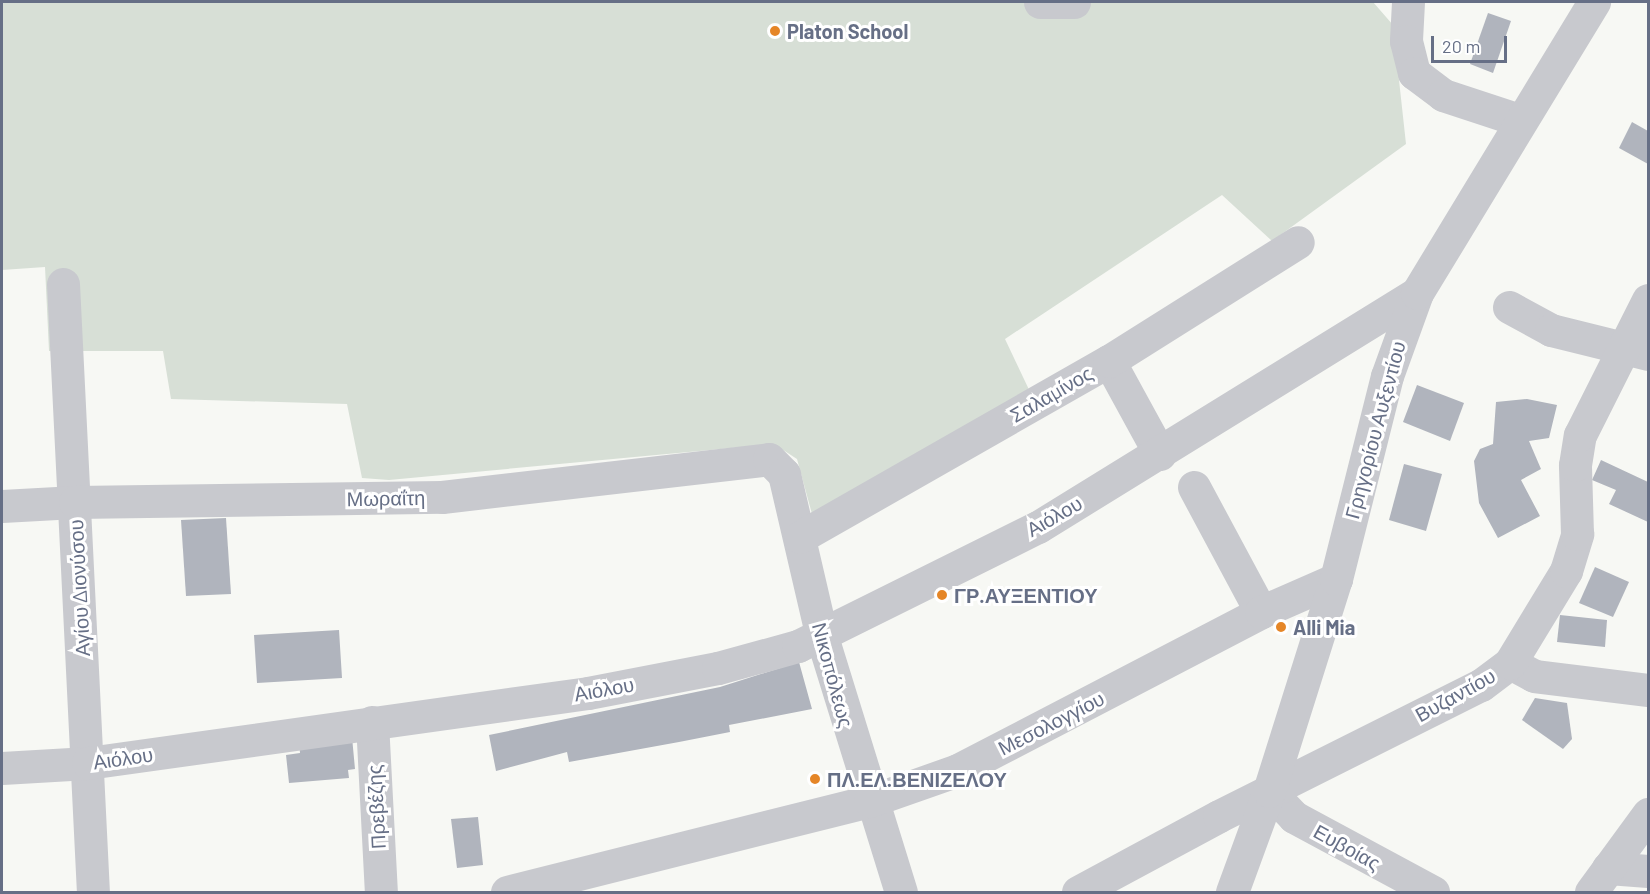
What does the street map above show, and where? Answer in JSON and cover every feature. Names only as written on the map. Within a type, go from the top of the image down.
[{"type":"street","points":[[1041,2],[1074,2]]},
{"type":"street","points":[[1408,2],[1406,41],[1414,73],[1443,95],[1519,120]]},
{"type":"street","name":"Γρηγορίου Αυξεντίου","points":[[1232,892],[1269,791],[1336,579],[1387,376],[1417,293],[1519,120],[1594,2]]},
{"type":"street","name":"Σαλαμίνος","points":[[800,537],[1108,362],[1298,242]]},
{"type":"street","name":"Αγίου Διονύσου","points":[[63,284],[93,892]]},
{"type":"street","name":"Αιόλου","points":[[2,768],[88,763],[609,689],[718,668],[822,637],[1038,527],[1160,454],[1417,293]]},
{"type":"street","name":"Βυζαντίου","points":[[1078,892],[1269,791],[1481,685],[1510,663],[1566,571],[1577,534],[1575,465],[1580,435],[1636,351],[1648,300]]},
{"type":"street","points":[[1509,307],[1551,330],[1636,351]]},
{"type":"street","points":[[1108,362],[1160,454]]},
{"type":"street","name":"Μωραΐτη","points":[[2,506],[75,501],[441,497],[769,459]]},
{"type":"street","name":"Νικοπόλεως","points":[[769,459],[784,474],[822,637],[870,801],[901,892]]},
{"type":"street","points":[[1194,487],[1261,612]]},
{"type":"street","name":"Μεσολογγίου","points":[[507,892],[870,801],[958,770],[1261,612],[1336,579]]},
{"type":"street","points":[[1510,663],[1534,676],[1648,690]]},
{"type":"street","name":"Πρεβέζης","points":[[372,722],[381,892]]},
{"type":"street","name":"Ευβοίας","points":[[1269,791],[1294,817],[1433,892]]},
{"type":"street","points":[[1600,880],[1648,814]]},
{"type":"street","points":[[1600,880],[1648,871]]},
{"type":"shaded area","points":[[2,2],[1373,2],[1393,25],[1406,144],[1272,241],[1222,195],[1005,339],[1032,396],[812,514],[797,459],[774,444],[389,480],[362,478],[347,404],[171,399],[163,351],[49,351],[45,267],[2,270]]},
{"type":"building","points":[[1488,13],[1511,21],[1493,73],[1470,64]]},
{"type":"building","points":[[1632,122],[1648,131],[1648,164],[1619,148]]},
{"type":"building","points":[[1417,385],[1464,403],[1450,441],[1403,422]]},
{"type":"building","points":[[1527,399],[1557,405],[1549,438],[1529,441],[1541,469],[1521,480],[1540,516],[1498,538],[1479,503],[1474,461],[1480,449],[1493,444],[1496,402]]},
{"type":"building","points":[[1601,460],[1648,482],[1648,522],[1609,504],[1616,490],[1592,480]]},
{"type":"building","points":[[1404,464],[1442,474],[1426,531],[1389,520]]},
{"type":"building","points":[[226,518],[231,594],[186,596],[181,520]]},
{"type":"building","points":[[1595,567],[1629,582],[1613,617],[1579,603]]},
{"type":"building","points":[[1560,615],[1607,620],[1605,647],[1557,642]]},
{"type":"building","points":[[339,630],[342,678],[257,683],[254,635]]},
{"type":"building","points":[[799,662],[812,709],[729,725],[730,732],[569,762],[567,752],[496,771],[489,735],[720,687]]},
{"type":"building","points":[[1535,698],[1567,703],[1572,739],[1563,749],[1522,720]]},
{"type":"building","points":[[352,737],[355,769],[348,770],[349,778],[289,783],[286,755],[300,753],[299,742]]},
{"type":"building","points":[[478,817],[483,865],[457,868],[451,819]]},
{"type":"place","name":"Platon School","points":[[775,31]]},
{"type":"place","name":"ΓΡ.ΑΥΞΕΝΤΙΟΥ","points":[[942,595]]},
{"type":"place","name":"Alli Mia","points":[[1281,627]]},
{"type":"place","name":"ΠΛ.ΕΛ.ΒΕΝΙΖΕΛΟΥ","points":[[815,779]]}]
